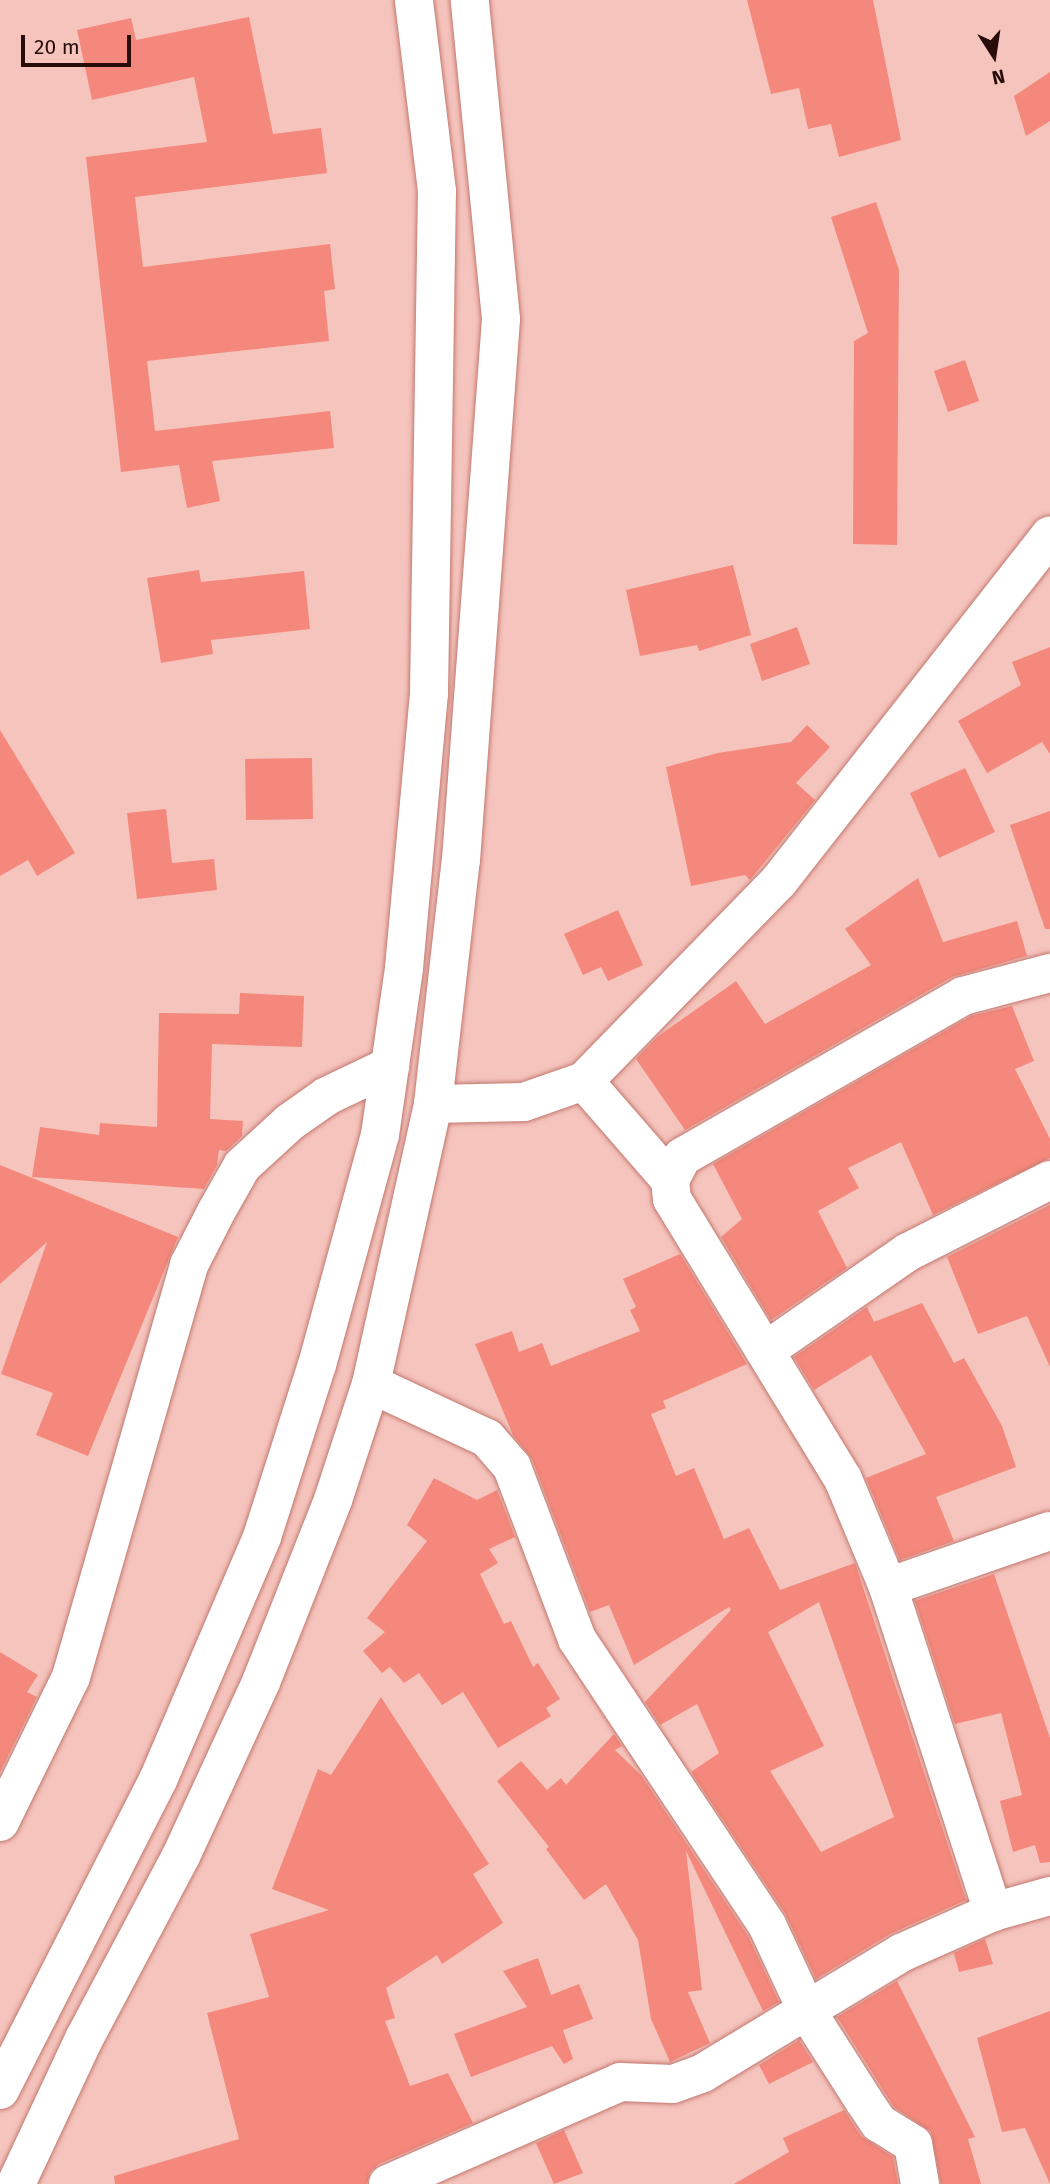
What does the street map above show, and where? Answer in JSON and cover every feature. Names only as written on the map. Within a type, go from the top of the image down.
[{"type":"street","points":[[0,2090],[158,1780],[262,1537],[317,1365],[380,1135],[390,1066],[429,693],[437,191],[414,0]]},
{"type":"street","points":[[16,2184],[84,2039],[181,1856],[261,1682],[333,1500],[371,1384],[433,1104],[461,860],[501,319],[470,0]]},
{"type":"street","points":[[433,1104],[524,1102],[584,1081],[779,881],[1050,535]]},
{"type":"street","points":[[993,1912],[888,1587],[843,1479],[672,1199],[670,1181],[682,1157],[963,996],[1050,973]]},
{"type":"street","points":[[0,1822],[71,1676],[189,1265],[242,1166],[290,1122],[327,1096],[390,1066]]},
{"type":"street","points":[[584,1081],[670,1181]]},
{"type":"street","points":[[765,1350],[908,1252],[1050,1180]]},
{"type":"street","points":[[371,1384],[487,1438],[512,1467],[577,1640],[767,1925],[808,2013],[879,2123],[912,2144],[920,2184]]},
{"type":"street","points":[[888,1587],[1050,1531]]},
{"type":"street","points":[[388,2184],[620,2082],[673,2084],[704,2073],[808,2013],[901,1953],[993,1912],[1050,1896]]},
{"type":"building","points":[[747,0],[873,0],[901,140],[839,157],[831,124],[808,129],[799,88],[771,94]]},
{"type":"building","points":[[249,17],[273,134],[321,128],[327,173],[135,197],[143,267],[330,244],[335,289],[324,291],[329,341],[147,361],[155,431],[330,411],[334,448],[212,461],[220,501],[187,508],[179,465],[121,472],[86,157],[207,142],[194,77],[92,100],[77,30],[131,18],[136,40]]},
{"type":"building","points":[[1050,72],[1050,121],[1026,136],[1014,96]]},
{"type":"building","points":[[876,202],[899,270],[897,545],[853,544],[854,341],[868,333],[831,217]]},
{"type":"building","points":[[965,360],[979,401],[948,412],[934,371]]},
{"type":"building","points":[[733,565],[751,635],[699,651],[697,645],[640,656],[626,590]]},
{"type":"building","points":[[199,570],[201,582],[304,571],[310,629],[211,640],[213,654],[161,663],[147,578]]},
{"type":"building","points":[[797,627],[810,664],[762,681],[750,644]]},
{"type":"building","points":[[1050,647],[1050,754],[1042,742],[987,773],[958,721],[1021,685],[1012,662]]},
{"type":"building","points":[[807,725],[830,747],[796,783],[815,800],[750,880],[745,875],[691,886],[666,767],[718,753],[791,742]]},
{"type":"building","points":[[0,730],[75,853],[37,876],[28,860],[0,876]]},
{"type":"building","points":[[312,758],[313,819],[246,820],[245,759]]},
{"type":"building","points":[[965,768],[995,832],[939,858],[910,793]]},
{"type":"building","points":[[166,809],[172,863],[214,859],[217,890],[137,899],[127,813]]},
{"type":"building","points":[[1050,811],[1050,929],[1045,929],[1010,825]]},
{"type":"building","points":[[918,878],[943,942],[1017,921],[1027,956],[952,977],[685,1130],[636,1059],[657,1037],[736,981],[765,1024],[871,965],[845,929]]},
{"type":"building","points":[[618,910],[643,965],[608,981],[601,967],[583,975],[564,934]]},
{"type":"building","points":[[240,993],[304,996],[302,1047],[212,1044],[210,1119],[243,1121],[242,1136],[226,1151],[219,1150],[217,1165],[204,1189],[32,1177],[40,1127],[99,1135],[100,1123],[157,1127],[159,1013],[239,1014]]},
{"type":"building","points":[[1012,1006],[1034,1061],[1015,1069],[1050,1139],[1050,1158],[933,1215],[901,1142],[848,1168],[859,1188],[818,1211],[847,1268],[771,1320],[721,1237],[742,1219],[713,1164],[971,1016]]},
{"type":"building","points":[[0,1165],[178,1237],[88,1456],[36,1435],[53,1393],[1,1374],[47,1242],[0,1284]]},
{"type":"building","points":[[1050,1205],[1050,1367],[1027,1316],[978,1334],[947,1257]]},
{"type":"building","points":[[680,1254],[747,1364],[663,1401],[666,1408],[651,1414],[676,1476],[694,1468],[724,1539],[749,1528],[780,1590],[855,1563],[966,1900],[890,1934],[816,1979],[785,1913],[691,1772],[719,1753],[697,1704],[660,1725],[645,1702],[731,1610],[729,1607],[634,1665],[609,1605],[590,1612],[532,1459],[513,1435],[475,1344],[512,1331],[519,1352],[542,1343],[551,1366],[640,1331],[630,1310],[636,1307],[623,1279]],"holes":[[[819,1602],[894,1817],[821,1852],[770,1771],[824,1746],[768,1632]]]},
{"type":"building","points":[[922,1303],[954,1363],[964,1358],[1002,1426],[1016,1467],[936,1497],[954,1541],[900,1560],[866,1478],[926,1454],[871,1355],[814,1390],[794,1357],[867,1307],[874,1322]]},
{"type":"building","points":[[434,1478],[477,1500],[497,1490],[515,1537],[489,1549],[498,1563],[480,1574],[504,1624],[511,1621],[533,1667],[538,1663],[560,1699],[546,1708],[551,1716],[498,1748],[463,1692],[442,1705],[419,1673],[404,1683],[390,1667],[382,1673],[363,1651],[385,1632],[367,1618],[427,1541],[407,1525]]},
{"type":"building","points":[[994,1574],[1050,1738],[1050,1862],[1040,1863],[1035,1845],[1013,1852],[1000,1801],[1022,1795],[1001,1713],[955,1724],[915,1601]]},
{"type":"building","points":[[0,1652],[38,1675],[27,1692],[37,1697],[0,1772]]},
{"type":"building","points":[[381,1697],[489,1864],[473,1874],[503,1923],[442,1964],[437,1955],[386,1988],[395,2018],[385,2021],[410,2086],[448,2073],[473,2123],[379,2164],[370,2172],[367,2184],[115,2184],[114,2176],[239,2139],[207,2013],[269,1997],[250,1934],[329,1910],[272,1889],[318,1769],[331,1775]]},
{"type":"building","points":[[614,1734],[622,1746],[615,1750],[641,1775],[748,1936],[779,2002],[763,2011],[686,1851],[702,1990],[688,1992],[710,2043],[670,2062],[651,2019],[638,1940],[606,1884],[584,1900],[546,1849],[549,1847],[497,1781],[521,1761],[547,1790],[561,1778],[566,1785]]},
{"type":"building","points":[[985,1939],[993,1964],[959,1972],[954,1953]]},
{"type":"building","points":[[538,1958],[551,1995],[579,1984],[593,2019],[563,2030],[573,2059],[564,2064],[552,2046],[471,2077],[454,2034],[527,2007],[503,1971]]},
{"type":"building","points":[[897,1981],[975,2137],[968,2139],[981,2184],[941,2184],[931,2132],[894,2107],[837,2017]]},
{"type":"building","points":[[1050,2011],[1050,2184],[1025,2128],[1002,2132],[977,2038]]},
{"type":"building","points":[[799,2040],[813,2062],[769,2084],[759,2065]]},
{"type":"building","points":[[844,2110],[861,2136],[893,2157],[898,2184],[734,2184],[789,2152],[783,2138]]},
{"type":"building","points":[[564,2130],[583,2173],[554,2184],[536,2143]]}]
